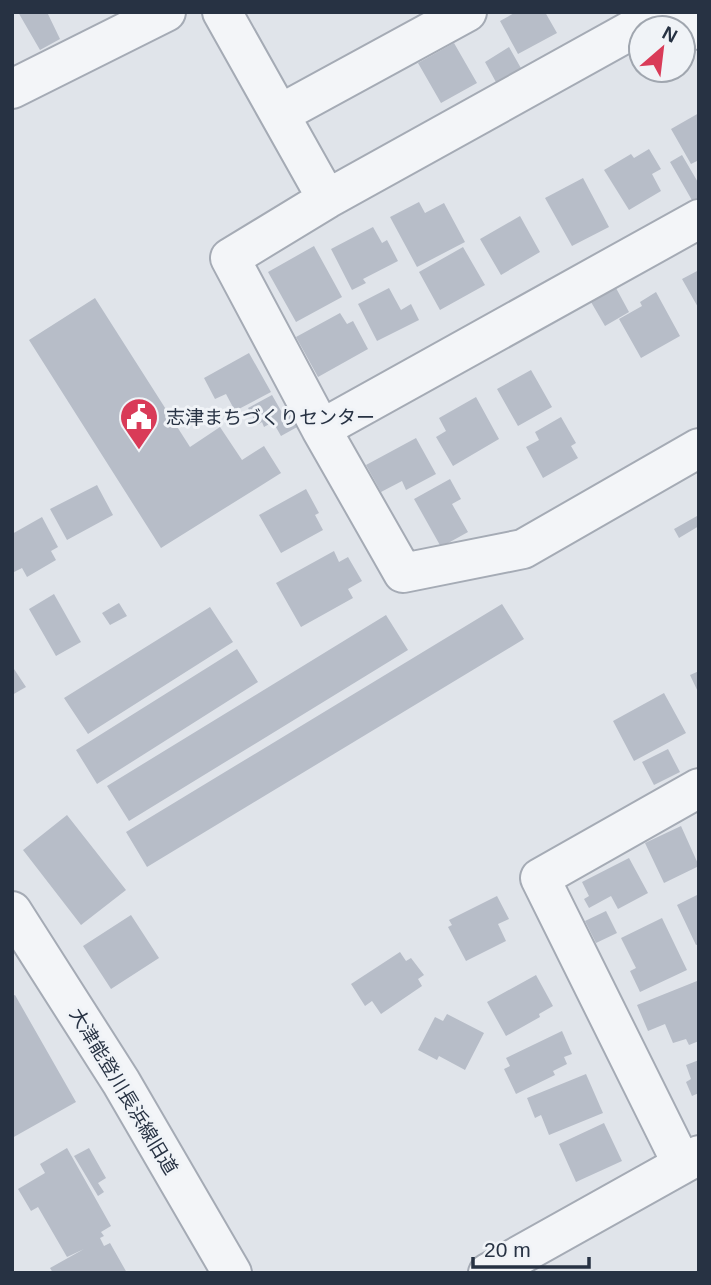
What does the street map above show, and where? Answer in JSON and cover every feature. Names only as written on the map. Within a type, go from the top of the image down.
[{"type":"street","points":[[12,89],[166,12]]},
{"type":"street","points":[[222,12],[327,200]]},
{"type":"street","points":[[280,114],[467,12]]},
{"type":"street","points":[[664,12],[327,200],[230,258],[321,429],[404,573],[523,549],[699,449]]},
{"type":"street","points":[[689,12],[699,30]]},
{"type":"street","points":[[321,429],[699,219]]},
{"type":"street","points":[[488,1273],[690,1160],[541,878],[699,788]]},
{"type":"street","name":"大津能登川長浜線旧道","points":[[12,911],[121,1082],[232,1273]]},
{"type":"building","points":[[18,12],[47,12],[60,39],[40,50]]},
{"type":"building","points":[[516,12],[545,12],[557,33],[518,54],[500,21]]},
{"type":"building","points":[[454,43],[477,83],[441,103],[418,63]]},
{"type":"building","points":[[509,47],[522,70],[497,84],[485,62]]},
{"type":"building","points":[[699,113],[699,160],[691,164],[671,129]]},
{"type":"building","points":[[649,149],[661,169],[652,174],[661,191],[629,210],[604,170],[631,154],[634,158]]},
{"type":"building","points":[[682,155],[699,184],[699,199],[693,202],[670,162]]},
{"type":"building","points":[[583,178],[609,227],[572,246],[545,198]]},
{"type":"building","points":[[419,202],[425,213],[444,203],[465,242],[417,267],[390,217]]},
{"type":"building","points":[[520,216],[540,252],[501,275],[480,239]]},
{"type":"building","points":[[373,227],[382,243],[387,240],[398,261],[363,279],[366,283],[352,290],[331,249]]},
{"type":"building","points":[[314,246],[342,297],[296,322],[268,272]]},
{"type":"building","points":[[463,247],[485,285],[440,310],[419,272]]},
{"type":"building","points":[[699,270],[699,309],[682,279]]},
{"type":"building","points":[[389,288],[401,310],[411,304],[419,320],[377,341],[358,304]]},
{"type":"building","points":[[616,288],[629,312],[605,326],[591,302]]},
{"type":"building","points":[[656,292],[680,336],[641,358],[619,319],[642,306],[640,302]]},
{"type":"building","points":[[95,298],[190,447],[220,427],[242,460],[264,446],[281,473],[161,548],[29,340]]},
{"type":"building","points":[[340,313],[347,324],[353,321],[368,349],[318,377],[296,337]]},
{"type":"building","points":[[249,353],[271,392],[235,411],[226,394],[215,399],[204,378]]},
{"type":"building","points":[[531,370],[552,407],[518,426],[497,389]]},
{"type":"building","points":[[272,395],[284,416],[291,412],[299,426],[281,436],[273,422],[264,427],[262,422],[257,425],[248,408]]},
{"type":"building","points":[[476,397],[499,439],[453,466],[436,437],[446,431],[439,418]]},
{"type":"building","points":[[561,417],[576,443],[571,446],[578,458],[543,478],[526,447],[539,440],[535,432]]},
{"type":"building","points":[[416,438],[436,474],[406,490],[402,481],[381,492],[366,465]]},
{"type":"building","points":[[450,479],[461,499],[452,504],[468,532],[441,547],[414,499]]},
{"type":"building","points":[[97,485],[113,515],[67,540],[50,509]]},
{"type":"building","points":[[306,489],[319,513],[315,515],[323,530],[281,553],[259,515]]},
{"type":"building","points":[[697,516],[699,526],[679,538],[674,529]]},
{"type":"building","points":[[42,517],[58,547],[51,551],[56,560],[27,577],[22,568],[12,573],[12,534]]},
{"type":"building","points":[[334,551],[339,562],[348,557],[362,581],[348,589],[353,598],[301,627],[276,583]]},
{"type":"building","points":[[54,594],[81,642],[56,656],[29,609]]},
{"type":"building","points":[[119,603],[127,616],[110,625],[102,613]]},
{"type":"building","points":[[502,604],[524,639],[147,867],[126,832]]},
{"type":"building","points":[[210,607],[233,642],[88,734],[64,698]]},
{"type":"building","points":[[386,615],[408,650],[129,821],[107,786]]},
{"type":"building","points":[[237,649],[258,682],[97,784],[76,750]]},
{"type":"building","points":[[12,666],[26,687],[12,695]]},
{"type":"building","points":[[699,671],[699,694],[690,675]]},
{"type":"building","points":[[664,693],[686,733],[634,761],[613,721]]},
{"type":"building","points":[[668,749],[680,772],[654,785],[642,762]]},
{"type":"building","points":[[67,815],[126,890],[81,925],[23,850]]},
{"type":"building","points":[[681,826],[699,866],[664,883],[645,843]]},
{"type":"building","points":[[629,858],[648,893],[618,909],[611,896],[589,908],[584,899],[589,896],[582,882]]},
{"type":"building","points":[[699,894],[699,944],[696,945],[677,905]]},
{"type":"building","points":[[497,896],[509,919],[498,924],[506,941],[466,961],[448,927],[452,925],[449,920]]},
{"type":"building","points":[[606,911],[617,933],[596,943],[585,921]]},
{"type":"building","points":[[131,915],[159,958],[111,989],[83,946]]},
{"type":"building","points":[[662,918],[687,970],[640,992],[630,971],[636,968],[621,938]]},
{"type":"building","points":[[400,952],[406,961],[411,958],[424,975],[418,979],[422,986],[381,1014],[372,1001],[365,1006],[351,984]]},
{"type":"building","points":[[536,975],[553,1006],[539,1014],[540,1017],[506,1036],[487,1002]]},
{"type":"building","points":[[697,981],[699,1041],[689,1045],[686,1039],[673,1043],[665,1024],[648,1031],[637,1005]]},
{"type":"building","points":[[15,995],[76,1102],[12,1138],[12,996]]},
{"type":"building","points":[[447,1014],[484,1033],[465,1070],[439,1056],[437,1060],[418,1050],[435,1017],[443,1021]]},
{"type":"building","points":[[562,1031],[572,1054],[564,1057],[567,1064],[553,1071],[555,1075],[516,1094],[504,1069],[510,1066],[506,1058]]},
{"type":"building","points":[[699,1060],[699,1093],[692,1096],[686,1082],[691,1079],[686,1065]]},
{"type":"building","points":[[586,1074],[603,1113],[549,1135],[541,1115],[535,1118],[527,1098]]},
{"type":"building","points":[[604,1123],[622,1161],[576,1182],[559,1144]]},
{"type":"building","points":[[67,1148],[111,1226],[101,1232],[104,1236],[100,1238],[104,1246],[110,1243],[127,1273],[53,1273],[50,1268],[84,1249],[67,1257],[38,1207],[31,1211],[18,1189],[45,1173],[40,1164]]},
{"type":"building","points":[[89,1148],[106,1178],[98,1183],[104,1192],[98,1196],[74,1156]]},
{"type":"place","name":"志津まちづくりセンター","points":[[139,451]]}]
